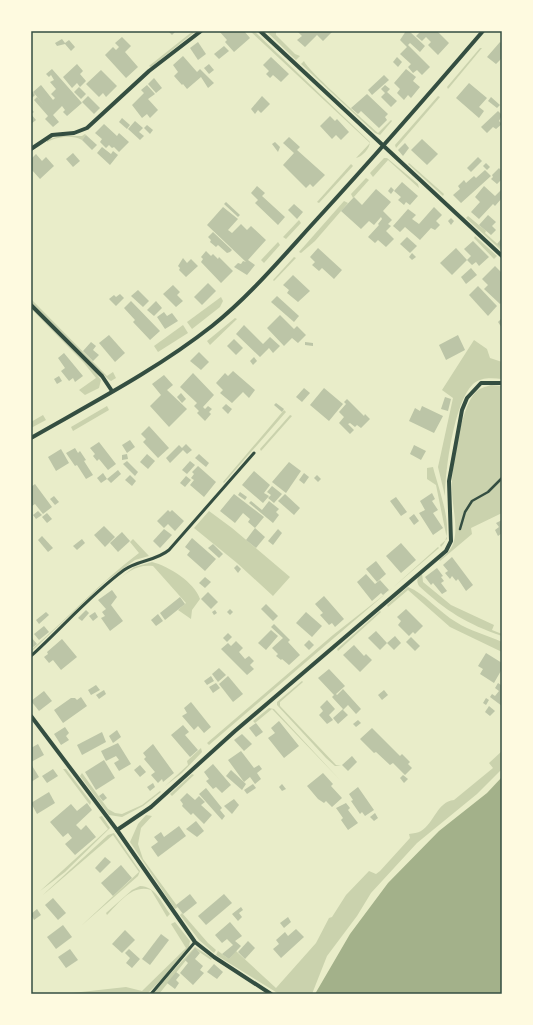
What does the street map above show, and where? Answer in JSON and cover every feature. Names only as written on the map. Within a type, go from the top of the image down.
[{"type":"street","points":[[31,149],[52,135],[74,133],[87,128],[150,71],[200,31]]},
{"type":"street","points":[[260,31],[502,256]]},
{"type":"street","points":[[31,438],[112,391],[184,346],[234,307],[269,271],[383,146],[483,31]]},
{"type":"street","points":[[31,306],[102,376],[112,391]]},
{"type":"street","points":[[116,830],[151,807],[235,731],[446,551],[451,538],[449,481],[462,410],[467,398],[481,383],[502,384]]},
{"type":"street","points":[[31,716],[116,830],[195,942],[214,957],[271,994]]},
{"type":"lane","points":[[31,656],[90,599],[115,578],[136,563],[163,555],[169,550],[254,453]]},
{"type":"lane","points":[[150,994],[195,942]]},
{"type":"path","points":[[451,538],[456,535],[459,530],[465,512],[472,501],[488,492],[502,478]]},
{"type":"shaded area","points":[[193,31],[196,31],[151,67],[149,66]]},
{"type":"shaded area","points":[[250,31],[254,31],[370,143]]},
{"type":"shaded area","points":[[266,31],[276,31],[276,35],[295,54],[300,56],[296,60]]},
{"type":"shaded area","points":[[480,48],[482,48],[448,89],[447,87]]},
{"type":"shaded area","points":[[304,61],[326,85],[378,133],[391,120],[392,121],[380,135],[375,133],[301,64]]},
{"type":"shaded area","points":[[438,96],[440,97],[396,148],[395,145]]},
{"type":"shaded area","points":[[85,134],[86,135],[82,140],[74,137],[64,137],[47,142],[47,140],[60,136],[82,136]]},
{"type":"shaded area","points":[[370,143],[365,152],[356,158]]},
{"type":"shaded area","points":[[384,158],[387,158],[418,184],[419,188],[388,160],[373,177],[370,173]]},
{"type":"shaded area","points":[[409,163],[444,194],[443,196],[408,164]]},
{"type":"shaded area","points":[[351,164],[353,166],[319,203],[317,202]]},
{"type":"shaded area","points":[[366,178],[369,180],[353,198],[351,194]]},
{"type":"shaded area","points":[[344,201],[348,203],[315,241],[301,253],[299,252]]},
{"type":"shaded area","points":[[468,216],[486,231],[485,233],[502,248],[502,251],[466,218]]},
{"type":"shaded area","points":[[299,220],[301,223],[286,239],[283,237]]},
{"type":"shaded area","points":[[475,236],[497,256],[494,259],[474,238]]},
{"type":"shaded area","points":[[278,242],[280,245],[264,263],[261,260]]},
{"type":"shaded area","points":[[294,257],[296,258],[274,281],[273,280]]},
{"type":"shaded area","points":[[221,297],[223,301],[220,307],[192,329],[187,322]]},
{"type":"shaded area","points":[[31,299],[107,376],[113,372],[116,378],[111,381],[108,379],[31,302]]},
{"type":"shaded area","points":[[31,309],[96,373],[101,380],[99,388],[85,395],[79,390],[96,378],[84,363]]},
{"type":"shaded area","points":[[235,318],[237,319],[210,345],[207,341]]},
{"type":"shaded area","points":[[183,325],[188,333],[158,352],[154,346]]},
{"type":"shaded area","points":[[474,340],[487,349],[490,358],[502,362],[502,379],[491,378],[480,380],[473,384],[466,393],[452,437],[445,485],[445,496],[438,467],[453,398],[442,390]]},
{"type":"shaded area","points":[[491,385],[502,386],[502,513],[471,528],[472,534],[440,561],[439,560],[452,547],[455,535],[452,480],[461,424],[465,411],[475,393],[480,389]]},
{"type":"shaded area","points":[[107,406],[109,410],[73,431],[71,427]]},
{"type":"shaded area","points":[[284,410],[286,412],[224,483],[223,482]]},
{"type":"shaded area","points":[[43,415],[46,420],[31,428],[31,422]]},
{"type":"shaded area","points":[[290,415],[292,416],[261,451],[260,449]]},
{"type":"shaded area","points":[[433,467],[447,520],[446,535],[436,485],[427,479],[427,468]]},
{"type":"shaded area","points":[[209,511],[232,528],[290,577],[273,596],[237,563],[194,528]]},
{"type":"shaded area","points":[[133,539],[149,556],[135,560],[106,581],[31,652],[31,650],[97,588],[139,553],[130,542]]},
{"type":"shaded area","points":[[438,547],[439,548],[393,587]]},
{"type":"shaded area","points":[[152,562],[173,571],[193,587],[200,599],[192,610],[191,619],[178,610],[186,603],[153,566],[142,566],[137,568],[114,583],[134,567]]},
{"type":"shaded area","points":[[422,573],[423,582],[451,605],[494,625],[492,630],[502,634],[502,636],[478,627],[438,603],[419,586],[418,579]]},
{"type":"shaded area","points":[[408,587],[420,594],[461,625],[502,642],[502,652],[450,627],[408,590],[388,607],[387,605]]},
{"type":"shaded area","points":[[387,593],[209,745],[207,743],[333,635]]},
{"type":"shaded area","points":[[380,611],[381,612],[338,651],[337,649]]},
{"type":"shaded area","points":[[302,681],[303,682],[280,702],[280,706],[336,765],[341,766],[335,766],[326,758],[277,705],[277,702]]},
{"type":"shaded area","points":[[269,708],[274,709],[340,780],[272,709],[255,723],[253,721]]},
{"type":"shaded area","points":[[201,748],[202,752],[182,773],[165,786],[188,765],[187,761]]},
{"type":"shaded area","points":[[502,751],[501,770],[477,794],[417,843],[371,893],[357,916],[327,956],[312,994],[279,994],[216,955],[218,951],[229,959],[236,951],[276,988],[316,943],[329,918],[332,917],[346,895],[369,871],[376,874],[380,871],[410,838],[409,834],[421,831],[430,823],[444,804],[454,800],[493,768],[489,763]]},
{"type":"shaded area","points":[[63,769],[66,769],[91,802],[90,805]]},
{"type":"shaded area","points":[[82,773],[108,809],[115,813],[122,814],[142,805],[160,791],[161,792],[143,806],[122,817],[109,815],[80,776]]},
{"type":"shaded area","points":[[192,774],[194,775],[172,796],[170,794]]},
{"type":"shaded area","points":[[502,777],[502,994],[315,994],[350,934],[388,883],[439,831],[487,793]]},
{"type":"shaded area","points":[[146,815],[152,816],[141,828],[138,844],[143,859],[178,907],[175,909],[130,842],[138,824]]},
{"type":"shaded area","points":[[102,816],[110,828],[65,872],[40,891],[108,829],[99,817]]},
{"type":"shaded area","points":[[114,833],[140,871],[138,876],[81,926],[139,872],[113,835],[43,895],[108,835]]},
{"type":"shaded area","points":[[140,886],[150,889],[158,896],[170,914],[167,917],[151,890],[144,889],[132,892],[126,896],[107,915],[106,913],[132,890]]},
{"type":"shaded area","points":[[182,913],[216,950],[214,953],[199,940],[180,915]]},
{"type":"shaded area","points":[[175,922],[190,941],[189,947],[165,976],[147,994],[63,994],[126,987],[142,991],[186,948],[171,924]]},
{"type":"shaded area","points":[[195,947],[212,958],[211,960],[195,949],[159,994],[152,994]]},
{"type":"building","points":[[168,31],[176,31],[172,35]]},
{"type":"building","points":[[219,31],[244,31],[250,38],[234,52],[225,42],[227,40]]},
{"type":"building","points":[[297,31],[333,31],[323,41],[317,35],[305,47],[297,40],[302,36]]},
{"type":"building","points":[[406,31],[409,31],[425,46],[420,52],[410,43],[408,45],[430,67],[422,75],[417,70],[413,73],[408,67],[411,64],[400,54],[407,47],[400,40]]},
{"type":"building","points":[[421,31],[437,31],[449,43],[438,55],[428,45],[431,42],[426,37],[422,41],[416,36]]},
{"type":"building","points":[[122,37],[131,46],[125,52],[138,67],[126,78],[105,55],[113,47],[116,50],[119,47],[115,43]]},
{"type":"building","points":[[62,39],[65,43],[69,40],[75,47],[71,51],[65,44],[57,46],[55,43]]},
{"type":"building","points":[[198,42],[206,54],[198,60],[190,48]]},
{"type":"building","points":[[500,42],[502,44],[502,60],[501,59],[496,64],[487,57]]},
{"type":"building","points":[[224,46],[229,51],[219,59],[214,54]]},
{"type":"building","points":[[183,56],[197,72],[200,69],[214,83],[208,88],[201,77],[187,89],[183,84],[182,85],[174,76],[178,72],[173,65]]},
{"type":"building","points":[[271,57],[289,74],[281,82],[273,75],[270,78],[266,74],[269,71],[263,65]]},
{"type":"building","points":[[397,57],[402,62],[398,67],[393,62]]},
{"type":"building","points":[[77,64],[83,71],[80,74],[86,81],[80,87],[77,83],[72,88],[63,77]]},
{"type":"building","points":[[209,64],[214,70],[209,74],[204,68]]},
{"type":"building","points":[[52,69],[82,103],[67,116],[63,112],[65,110],[62,106],[53,115],[59,122],[53,127],[45,119],[48,116],[34,100],[37,97],[44,105],[33,92],[41,85],[53,100],[55,98],[51,94],[56,89],[50,82],[54,80],[51,75],[49,77],[46,74]]},
{"type":"building","points":[[406,69],[416,77],[413,81],[420,87],[411,98],[408,95],[404,100],[397,93],[400,89],[394,83]]},
{"type":"building","points":[[101,70],[117,86],[106,97],[103,93],[99,97],[86,84]]},
{"type":"building","points":[[384,75],[389,80],[372,95],[368,90]]},
{"type":"building","points":[[154,78],[162,88],[156,93],[148,84]]},
{"type":"building","points":[[469,83],[487,98],[479,107],[484,111],[479,118],[456,98]]},
{"type":"building","points":[[147,85],[155,94],[148,99],[158,110],[150,118],[147,114],[142,118],[132,105],[144,93],[141,90]]},
{"type":"building","points":[[385,85],[390,89],[387,92],[397,101],[391,107],[381,97],[385,93],[381,89]]},
{"type":"building","points":[[79,87],[86,94],[81,99],[74,92]]},
{"type":"building","points":[[31,90],[35,95],[31,99]]},
{"type":"building","points":[[367,94],[388,114],[385,117],[387,120],[379,128],[361,111],[358,114],[351,108]]},
{"type":"building","points":[[88,96],[100,108],[94,114],[82,102]]},
{"type":"building","points":[[262,96],[270,104],[261,113],[258,110],[255,114],[251,109]]},
{"type":"building","points":[[491,97],[500,105],[497,108],[488,101]]},
{"type":"building","points":[[498,111],[502,115],[499,121],[502,124],[496,129],[493,127],[487,133],[481,127]]},
{"type":"building","points":[[31,114],[36,120],[31,124]]},
{"type":"building","points":[[330,116],[335,121],[337,119],[349,132],[341,140],[336,135],[332,139],[320,126]]},
{"type":"building","points":[[122,118],[130,125],[127,129],[119,122]]},
{"type":"building","points":[[135,121],[143,128],[139,132],[144,136],[140,140],[128,129]]},
{"type":"building","points":[[104,124],[117,136],[119,133],[129,142],[119,152],[114,147],[112,148],[109,145],[106,148],[100,142],[102,139],[95,133]]},
{"type":"building","points":[[147,125],[153,130],[150,134],[144,128]]},
{"type":"building","points":[[86,135],[97,145],[92,150],[82,140]]},
{"type":"building","points":[[289,137],[300,147],[297,150],[325,175],[313,187],[310,184],[306,188],[283,165],[294,153],[283,143]]},
{"type":"building","points":[[422,139],[438,154],[427,165],[411,150]]},
{"type":"building","points":[[275,142],[280,147],[278,152],[272,144]]},
{"type":"building","points":[[405,143],[409,148],[403,156],[398,150]]},
{"type":"building","points":[[102,147],[111,154],[113,151],[118,155],[110,165],[97,153]]},
{"type":"building","points":[[73,153],[80,161],[73,167],[66,159]]},
{"type":"building","points":[[36,154],[42,161],[46,157],[54,166],[40,179],[31,169],[31,159]]},
{"type":"building","points":[[478,157],[482,161],[471,172],[467,168]]},
{"type":"building","points":[[486,163],[490,167],[487,170],[483,166]]},
{"type":"building","points":[[499,168],[502,172],[502,179],[497,184],[491,179],[493,177],[492,175]]},
{"type":"building","points":[[485,170],[491,176],[461,203],[453,195],[460,189],[458,186],[464,180],[466,183],[474,176],[476,178]]},
{"type":"building","points":[[402,182],[418,196],[410,205],[406,202],[404,205],[398,200],[401,197],[394,191]]},
{"type":"building","points":[[257,186],[265,193],[262,196],[285,217],[278,225],[255,203],[258,200],[251,193]]},
{"type":"building","points":[[484,186],[495,196],[502,189],[502,198],[495,206],[493,204],[479,219],[471,212],[480,202],[475,197]]},
{"type":"building","points":[[391,187],[394,190],[391,194],[388,191]]},
{"type":"building","points":[[376,189],[391,202],[383,211],[392,220],[388,224],[391,226],[386,231],[394,239],[386,247],[378,240],[375,243],[368,237],[379,225],[378,224],[382,219],[381,217],[374,225],[369,221],[361,229],[341,211],[354,197],[362,205]]},
{"type":"building","points":[[226,202],[240,215],[238,217],[224,204]]},
{"type":"building","points":[[294,204],[303,212],[297,219],[288,210]]},
{"type":"building","points":[[223,207],[238,219],[228,230],[232,233],[241,224],[247,230],[251,226],[266,240],[248,260],[255,265],[247,275],[234,267],[238,263],[241,264],[243,261],[246,262],[207,225]]},
{"type":"building","points":[[434,207],[442,215],[436,221],[440,225],[435,230],[431,228],[420,240],[405,227],[400,232],[393,226],[408,209],[416,215],[412,219],[419,224]]},
{"type":"building","points":[[488,215],[496,222],[492,226],[496,230],[491,235],[479,225]]},
{"type":"building","points":[[451,218],[454,221],[451,225],[448,221]]},
{"type":"building","points":[[213,232],[232,250],[230,252],[227,253],[218,245],[216,247],[210,242],[211,240],[208,237]]},
{"type":"building","points":[[407,237],[417,246],[410,253],[400,244]]},
{"type":"building","points":[[502,238],[502,248],[497,244]]},
{"type":"building","points":[[473,241],[489,257],[479,266],[476,262],[472,265],[467,260],[471,256],[464,249]]},
{"type":"building","points":[[318,248],[342,270],[334,279],[322,268],[319,271],[312,265],[315,262],[310,257]]},
{"type":"building","points":[[456,248],[467,260],[452,275],[440,263]]},
{"type":"building","points":[[206,251],[211,256],[213,254],[218,259],[219,257],[233,271],[221,283],[201,262],[203,259],[201,257]]},
{"type":"building","points":[[412,253],[416,257],[412,260],[409,257]]},
{"type":"building","points":[[183,258],[187,263],[191,259],[198,266],[186,277],[179,270],[180,268],[178,266]]},
{"type":"building","points":[[495,266],[502,273],[502,302],[500,304],[484,289],[488,285],[482,279]]},
{"type":"building","points":[[471,268],[477,275],[466,284],[461,277]]},
{"type":"building","points":[[293,275],[310,291],[298,302],[287,293],[289,290],[283,285]]},
{"type":"building","points":[[208,283],[216,291],[202,305],[194,297]]},
{"type":"building","points":[[173,285],[180,292],[177,295],[183,301],[176,307],[163,294]]},
{"type":"building","points":[[478,286],[497,306],[488,316],[469,295]]},
{"type":"building","points":[[138,290],[149,301],[143,307],[131,296]]},
{"type":"building","points":[[120,294],[124,298],[116,306],[109,299],[114,295],[116,297]]},
{"type":"building","points":[[277,296],[299,316],[294,322],[271,302]]},
{"type":"building","points":[[131,301],[160,331],[150,340],[133,322],[135,320],[124,308]]},
{"type":"building","points":[[156,301],[162,308],[154,316],[147,310]]},
{"type":"building","points":[[164,312],[167,316],[172,313],[178,321],[165,329],[157,317]]},
{"type":"building","points":[[280,315],[294,329],[297,326],[306,335],[298,343],[292,338],[284,346],[267,328]]},
{"type":"building","points":[[502,318],[502,328],[498,322]]},
{"type":"building","points":[[244,325],[263,344],[270,337],[280,346],[273,353],[269,348],[260,357],[236,334]]},
{"type":"building","points":[[109,335],[125,353],[115,362],[99,343]]},
{"type":"building","points":[[458,335],[465,350],[446,360],[439,345]]},
{"type":"building","points":[[234,339],[243,348],[236,355],[227,346]]},
{"type":"building","points":[[91,342],[96,346],[93,350],[99,355],[93,361],[83,351]]},
{"type":"building","points":[[305,342],[313,343],[313,346],[305,345]]},
{"type":"building","points":[[199,352],[209,362],[201,370],[190,361]]},
{"type":"building","points":[[64,353],[83,376],[75,382],[73,378],[69,381],[61,371],[65,368],[58,358]]},
{"type":"building","points":[[254,357],[257,361],[253,365],[250,361]]},
{"type":"building","points":[[233,371],[255,390],[249,398],[243,392],[232,403],[220,393],[223,390],[216,383],[225,373],[228,376]]},
{"type":"building","points":[[193,373],[214,395],[203,407],[205,409],[208,406],[212,409],[209,412],[211,414],[205,421],[197,413],[199,411],[194,406],[197,403],[180,387]]},
{"type":"building","points":[[164,375],[173,385],[167,390],[187,409],[169,427],[150,406],[161,395],[152,384]]},
{"type":"building","points":[[59,376],[62,381],[57,384],[54,379]]},
{"type":"building","points":[[304,388],[310,393],[302,402],[296,397]]},
{"type":"building","points":[[324,388],[343,404],[329,421],[310,405]]},
{"type":"building","points":[[181,393],[186,399],[182,403],[177,397]]},
{"type":"building","points":[[445,397],[451,399],[448,411],[441,409]]},
{"type":"building","points":[[347,399],[364,416],[365,414],[370,419],[361,428],[357,425],[355,427],[350,423],[348,424],[354,430],[350,434],[339,423],[344,417],[339,412],[346,404],[344,402]]},
{"type":"building","points":[[276,403],[284,409],[282,412],[274,405]]},
{"type":"building","points":[[226,404],[232,409],[228,414],[222,408]]},
{"type":"building","points":[[422,406],[443,416],[434,433],[409,421],[415,408],[420,411]]},
{"type":"building","points":[[149,426],[169,448],[158,458],[143,442],[146,439],[141,434]]},
{"type":"building","points":[[130,440],[135,447],[127,453],[122,445]]},
{"type":"building","points":[[99,442],[116,464],[108,470],[99,459],[97,461],[93,456],[95,454],[90,448]]},
{"type":"building","points":[[186,444],[192,450],[187,454],[183,450],[170,463],[166,458],[179,445],[182,448]]},
{"type":"building","points":[[414,445],[426,451],[421,460],[410,454]]},
{"type":"building","points":[[75,448],[78,453],[80,451],[86,460],[84,461],[93,475],[86,479],[77,465],[75,466],[66,453]]},
{"type":"building","points":[[61,449],[69,463],[56,471],[48,457]]},
{"type":"building","points":[[127,454],[128,459],[122,460],[122,455]]},
{"type":"building","points":[[147,454],[155,461],[148,469],[140,462]]},
{"type":"building","points":[[199,454],[209,463],[206,467],[195,458]]},
{"type":"building","points":[[127,461],[138,472],[135,476],[123,464]]},
{"type":"building","points":[[190,461],[195,465],[187,474],[182,470]]},
{"type":"building","points":[[289,462],[301,471],[286,493],[272,482]]},
{"type":"building","points":[[198,466],[216,482],[204,497],[190,485],[194,480],[191,478],[194,474],[192,472]]},
{"type":"building","points":[[118,470],[121,474],[111,483],[107,479]]},
{"type":"building","points":[[254,471],[270,485],[264,493],[269,496],[263,503],[242,485]]},
{"type":"building","points":[[103,473],[107,479],[101,483],[97,478]]},
{"type":"building","points":[[304,473],[309,477],[304,484],[299,480]]},
{"type":"building","points":[[130,475],[136,481],[132,486],[125,480]]},
{"type":"building","points":[[317,475],[321,479],[318,482],[314,478]]},
{"type":"building","points":[[186,476],[191,480],[185,487],[180,483]]},
{"type":"building","points":[[35,484],[52,507],[43,514],[35,504],[32,506],[31,504],[31,487]]},
{"type":"building","points":[[272,486],[282,494],[274,503],[268,498],[271,495],[267,492]]},
{"type":"building","points":[[240,492],[247,497],[245,500],[238,495]]},
{"type":"building","points":[[432,493],[435,499],[432,501],[438,510],[433,513],[443,528],[433,535],[419,513],[425,510],[420,501]]},
{"type":"building","points":[[234,494],[264,517],[255,528],[248,522],[250,519],[243,513],[235,523],[220,511]]},
{"type":"building","points":[[285,494],[300,508],[294,515],[278,501]]},
{"type":"building","points":[[54,496],[59,502],[55,505],[50,499]]},
{"type":"building","points":[[396,497],[407,512],[401,516],[390,501]]},
{"type":"building","points":[[251,501],[262,510],[269,501],[279,509],[276,512],[279,515],[273,523],[249,503]]},
{"type":"building","points":[[168,510],[170,512],[172,510],[184,521],[175,531],[168,524],[164,528],[157,521]]},
{"type":"building","points":[[38,511],[42,515],[36,519],[33,515]]},
{"type":"building","points":[[47,513],[52,519],[47,523],[42,517]]},
{"type":"building","points":[[414,514],[419,521],[414,525],[409,518]]},
{"type":"building","points":[[502,520],[502,533],[498,536],[495,530],[499,527],[496,523]]},
{"type":"building","points":[[104,526],[115,537],[105,547],[94,535]]},
{"type":"building","points":[[255,528],[265,537],[256,548],[246,540]]},
{"type":"building","points":[[164,529],[172,535],[160,548],[153,541]]},
{"type":"building","points":[[278,529],[282,533],[273,545],[268,541]]},
{"type":"building","points":[[122,532],[130,541],[118,552],[110,543]]},
{"type":"building","points":[[42,536],[53,548],[48,552],[38,540]]},
{"type":"building","points":[[192,538],[216,559],[205,571],[187,555],[190,551],[185,547]]},
{"type":"building","points":[[82,539],[85,543],[77,550],[73,546]]},
{"type":"building","points":[[401,543],[416,560],[401,573],[386,556]]},
{"type":"building","points":[[213,544],[223,554],[219,558],[208,548]]},
{"type":"building","points":[[452,557],[473,585],[466,591],[458,579],[456,581],[452,576],[450,579],[445,573],[448,571],[443,565]]},
{"type":"building","points":[[376,561],[386,574],[377,582],[366,569]]},
{"type":"building","points":[[237,565],[241,569],[238,573],[234,568]]},
{"type":"building","points":[[437,568],[443,576],[441,577],[444,581],[441,583],[447,591],[442,594],[433,583],[431,585],[425,577]]},
{"type":"building","points":[[366,574],[375,584],[380,580],[389,590],[383,595],[381,593],[372,601],[357,582]]},
{"type":"building","points":[[205,577],[211,582],[205,588],[199,583]]},
{"type":"building","points":[[112,590],[117,597],[111,605],[123,621],[110,631],[101,618],[105,616],[102,612],[106,609],[98,600]]},
{"type":"building","points":[[208,592],[218,602],[211,609],[201,599]]},
{"type":"building","points":[[324,596],[344,619],[335,627],[332,623],[329,625],[320,615],[323,613],[315,604]]},
{"type":"building","points":[[180,597],[185,604],[165,620],[160,613]]},
{"type":"building","points":[[266,604],[278,616],[273,621],[261,609]]},
{"type":"building","points":[[230,609],[233,612],[230,615],[227,612]]},
{"type":"building","points":[[406,609],[423,626],[415,634],[413,632],[409,636],[398,625],[401,621],[397,617]]},
{"type":"building","points":[[86,610],[89,613],[82,621],[78,618]]},
{"type":"building","points":[[215,610],[217,613],[214,615],[212,612]]},
{"type":"building","points":[[46,612],[49,615],[39,624],[36,620]]},
{"type":"building","points":[[95,612],[98,617],[93,621],[89,616]]},
{"type":"building","points":[[306,612],[322,626],[312,637],[296,623]]},
{"type":"building","points":[[158,614],[163,621],[156,626],[151,620]]},
{"type":"building","points":[[274,624],[290,640],[288,642],[300,655],[289,665],[276,656],[278,654],[272,648],[283,638],[271,627]]},
{"type":"building","points":[[44,626],[49,632],[39,640],[34,634]]},
{"type":"building","points":[[271,630],[278,636],[266,650],[258,643]]},
{"type":"building","points":[[376,631],[387,643],[380,650],[368,638]]},
{"type":"building","points":[[228,633],[232,637],[227,642],[223,638]]},
{"type":"building","points":[[395,636],[401,643],[394,650],[387,643]]},
{"type":"building","points":[[31,637],[37,644],[31,649]]},
{"type":"building","points":[[411,637],[420,646],[415,651],[406,642]]},
{"type":"building","points":[[62,639],[77,657],[61,670],[53,660],[49,663],[44,657],[48,654],[47,652]]},
{"type":"building","points":[[309,640],[314,645],[309,650],[304,645]]},
{"type":"building","points":[[236,641],[243,648],[239,652],[245,659],[249,656],[254,661],[250,665],[254,669],[247,675],[221,649],[228,643],[231,646]]},
{"type":"building","points":[[354,645],[364,656],[366,654],[372,660],[360,672],[343,655]]},
{"type":"building","points":[[486,653],[502,663],[502,669],[494,683],[480,674],[483,669],[478,666]]},
{"type":"building","points":[[219,668],[226,675],[218,682],[212,674]]},
{"type":"building","points":[[329,669],[345,686],[336,694],[337,695],[343,689],[361,709],[356,714],[348,705],[343,710],[348,715],[338,724],[333,718],[343,709],[332,697],[334,695],[318,678]]},
{"type":"building","points":[[211,676],[214,681],[207,685],[204,681]]},
{"type":"building","points":[[228,676],[243,694],[233,702],[219,684]]},
{"type":"building","points":[[216,683],[220,688],[213,693],[209,687]]},
{"type":"building","points":[[498,683],[501,685],[502,684],[502,706],[490,697],[492,694],[495,696],[499,691],[495,688]]},
{"type":"building","points":[[96,685],[100,690],[91,695],[88,690]]},
{"type":"building","points":[[104,690],[106,694],[99,699],[96,695]]},
{"type":"building","points":[[384,690],[388,695],[382,700],[378,695]]},
{"type":"building","points":[[44,691],[52,701],[39,711],[31,701]]},
{"type":"building","points":[[81,697],[87,706],[63,723],[54,710],[71,698],[75,698],[77,700]]},
{"type":"building","points":[[486,698],[489,700],[486,705],[483,703]]},
{"type":"building","points":[[327,700],[335,709],[329,715],[333,720],[327,724],[319,715],[323,711],[320,707]]},
{"type":"building","points":[[191,702],[211,727],[204,733],[198,726],[194,730],[182,716],[187,713],[184,708]]},
{"type":"building","points":[[489,706],[495,711],[490,716],[485,712]]},
{"type":"building","points":[[358,720],[361,723],[356,727],[353,724]]},
{"type":"building","points":[[279,721],[299,746],[284,758],[268,738],[275,733],[271,728]]},
{"type":"building","points":[[256,723],[263,732],[256,737],[249,728]]},
{"type":"building","points":[[183,725],[189,732],[185,735],[198,750],[190,757],[171,735]]},
{"type":"building","points":[[65,727],[69,733],[66,736],[69,740],[61,745],[54,734]]},
{"type":"building","points":[[372,728],[400,756],[402,754],[410,762],[408,764],[412,768],[405,775],[393,763],[390,765],[376,752],[374,753],[360,739]]},
{"type":"building","points":[[117,730],[121,737],[113,743],[109,736]]},
{"type":"building","points":[[102,732],[106,742],[82,755],[77,745]]},
{"type":"building","points":[[242,734],[252,744],[244,751],[234,740]]},
{"type":"building","points":[[118,743],[131,764],[119,771],[114,763],[119,760],[116,756],[106,761],[101,751]]},
{"type":"building","points":[[38,744],[44,755],[31,762],[31,748]]},
{"type":"building","points":[[153,744],[174,773],[163,782],[162,779],[158,783],[151,775],[155,772],[144,759],[146,757],[143,753]]},
{"type":"building","points":[[241,751],[254,768],[259,765],[262,769],[257,773],[261,779],[255,784],[250,777],[244,782],[228,760]]},
{"type":"building","points":[[352,756],[357,762],[348,771],[342,765]]},
{"type":"building","points":[[104,760],[115,778],[96,790],[85,772]]},
{"type":"building","points":[[31,764],[39,777],[31,782]]},
{"type":"building","points":[[213,764],[231,785],[222,793],[216,787],[213,789],[206,781],[209,779],[204,772]]},
{"type":"building","points":[[140,765],[146,772],[140,777],[134,770]]},
{"type":"building","points":[[53,769],[58,776],[47,783],[42,776]]},
{"type":"building","points":[[231,770],[246,784],[242,790],[226,776]]},
{"type":"building","points":[[323,773],[333,784],[331,786],[342,798],[332,807],[326,801],[324,803],[318,799],[307,786]]},
{"type":"building","points":[[403,775],[408,779],[404,783],[400,778]]},
{"type":"building","points":[[153,783],[155,787],[150,791],[147,787]]},
{"type":"building","points":[[253,784],[256,788],[247,794],[244,790]]},
{"type":"building","points":[[282,784],[286,789],[282,791],[279,787]]},
{"type":"building","points":[[358,787],[374,810],[365,816],[362,812],[360,814],[351,801],[353,800],[349,794]]},
{"type":"building","points":[[206,788],[222,808],[220,810],[225,816],[222,820],[199,794]]},
{"type":"building","points":[[49,792],[55,803],[37,814],[31,803]]},
{"type":"building","points":[[103,793],[107,798],[103,801],[99,796]]},
{"type":"building","points":[[187,793],[195,800],[199,796],[205,802],[201,805],[212,815],[204,824],[193,813],[191,815],[182,806],[183,804],[180,800]]},
{"type":"building","points":[[234,799],[239,805],[232,814],[224,806]]},
{"type":"building","points":[[87,803],[92,810],[76,825],[81,830],[86,825],[96,837],[75,855],[65,844],[72,838],[68,833],[63,837],[50,822],[71,804],[77,811]]},
{"type":"building","points":[[346,803],[350,808],[348,810],[358,823],[348,830],[341,820],[343,818],[336,808]]},
{"type":"building","points":[[375,813],[378,818],[374,821],[370,817]]},
{"type":"building","points":[[196,821],[204,831],[197,837],[186,829]]},
{"type":"building","points":[[179,826],[186,836],[158,857],[151,847],[158,842],[154,837],[161,832],[164,837]]},
{"type":"building","points":[[105,857],[111,862],[100,873],[95,868]]},
{"type":"building","points":[[121,865],[132,878],[113,896],[101,883]]},
{"type":"building","points":[[190,894],[197,903],[183,914],[176,905]]},
{"type":"building","points":[[224,894],[232,903],[206,925],[198,916]]},
{"type":"building","points":[[53,898],[66,913],[58,920],[45,905]]},
{"type":"building","points":[[241,907],[243,910],[239,913],[242,917],[238,921],[232,914]]},
{"type":"building","points":[[37,909],[41,915],[34,920],[31,914]]},
{"type":"building","points":[[288,917],[291,922],[284,928],[280,923]]},
{"type":"building","points":[[230,922],[242,936],[235,941],[241,946],[229,959],[222,954],[233,945],[227,939],[222,943],[215,935]]},
{"type":"building","points":[[63,925],[72,937],[56,949],[47,937]]},
{"type":"building","points":[[296,929],[304,937],[281,958],[273,949],[279,944],[276,940],[285,932],[288,936]]},
{"type":"building","points":[[125,930],[135,940],[122,953],[112,944]]},
{"type":"building","points":[[161,934],[169,940],[150,965],[142,959]]},
{"type":"building","points":[[248,941],[255,948],[245,959],[238,952]]},
{"type":"building","points":[[195,948],[200,953],[195,959],[203,966],[200,970],[204,973],[193,985],[180,973],[188,963],[185,960]]},
{"type":"building","points":[[70,949],[78,960],[66,968],[58,957]]},
{"type":"building","points":[[129,949],[140,959],[132,968],[126,963],[130,958],[125,953]]},
{"type":"building","points":[[214,964],[223,972],[217,979],[207,972]]},
{"type":"building","points":[[176,972],[180,975],[176,980],[179,983],[175,989],[167,983]]}]
